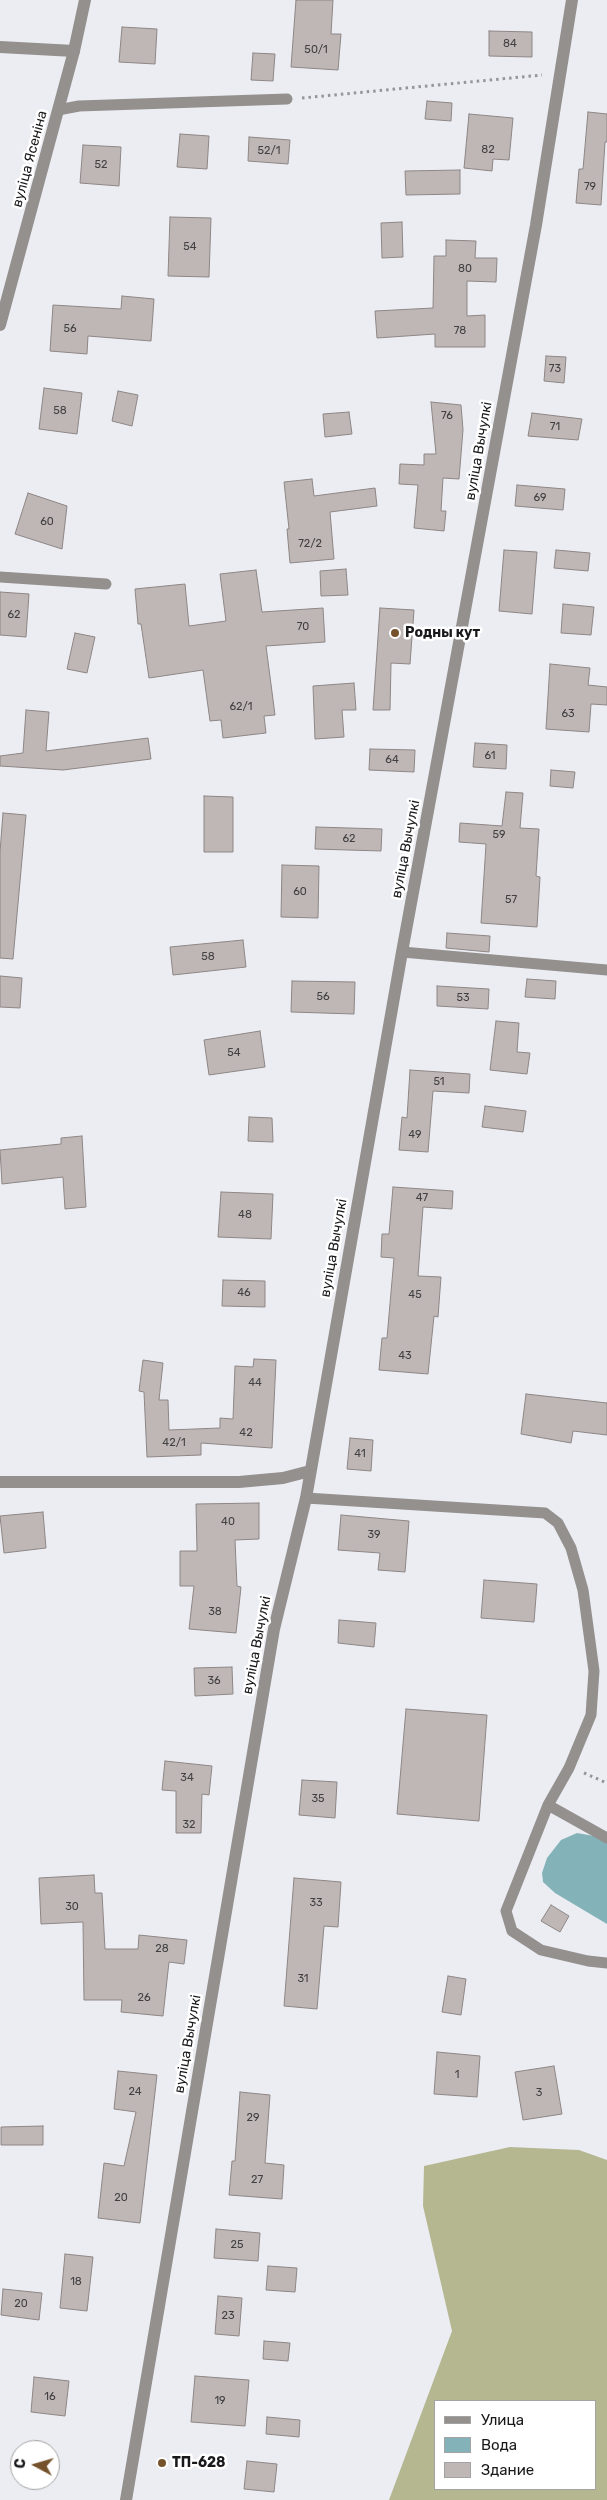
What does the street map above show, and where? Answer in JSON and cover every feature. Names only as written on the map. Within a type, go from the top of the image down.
[{"type":"street","name":"вуліца Ясеніна","points":[[0,325],[5,291],[74,52],[85,0]]},
{"type":"street","name":"вуліца Вычулкі","points":[[126,2500],[274,1629],[306,1498],[402,952],[534,234],[572,0]]},
{"type":"street","points":[[0,47],[74,52]]},
{"type":"street","points":[[0,1482],[239,1482],[283,1478],[310,1471]]},
{"type":"lane","points":[[58,110],[79,106],[287,99]]},
{"type":"lane","points":[[0,577],[106,584]]},
{"type":"lane","points":[[402,952],[607,970]]},
{"type":"lane","points":[[306,1498],[545,1513],[558,1523],[571,1548],[583,1590],[594,1671],[591,1715],[569,1768],[548,1805],[506,1911],[512,1931],[541,1950],[588,1961],[607,1963]]},
{"type":"lane","points":[[548,1805],[607,1838]]},
{"type":"path","points":[[287,99],[560,73]]},
{"type":"path","points":[[569,1768],[607,1783]]},
{"type":"green space","points":[[510,2147],[579,2150],[607,2160],[607,2500],[389,2500],[452,2331],[423,2206],[424,2166]]},
{"type":"water","points":[[577,1833],[594,1836],[607,1843],[607,1924],[555,1893],[543,1882],[542,1873],[547,1858],[561,1840]]},
{"type":"building","points":[[296,0],[333,0],[331,34],[341,34],[338,70],[291,67]]},
{"type":"building","points":[[122,27],[157,29],[155,64],[119,62]]},
{"type":"building","points":[[489,31],[532,32],[532,57],[489,56]]},
{"type":"building","points":[[253,53],[275,54],[273,81],[251,80]]},
{"type":"building","points":[[427,101],[452,103],[451,121],[425,119]]},
{"type":"building","points":[[588,112],[607,114],[607,142],[605,142],[601,205],[576,203],[579,169],[583,169]]},
{"type":"building","points":[[469,114],[513,118],[509,160],[493,159],[492,171],[464,168]]},
{"type":"building","points":[[180,134],[209,136],[207,169],[177,167]]},
{"type":"building","points":[[249,137],[290,140],[288,164],[248,161]]},
{"type":"building","points":[[83,145],[121,147],[119,186],[80,183]]},
{"type":"building","points":[[460,170],[460,194],[406,195],[405,171]]},
{"type":"building","points":[[170,217],[211,218],[209,277],[168,276]]},
{"type":"building","points":[[402,222],[403,257],[382,258],[381,223]]},
{"type":"building","points":[[446,240],[476,241],[475,258],[497,258],[496,282],[467,281],[467,316],[485,315],[485,347],[435,347],[435,334],[377,338],[375,311],[433,308],[434,256],[446,256]]},
{"type":"building","points":[[122,296],[154,299],[151,341],[88,336],[87,354],[50,351],[53,305],[121,309]]},
{"type":"building","points":[[546,356],[566,357],[564,383],[544,381]]},
{"type":"building","points":[[44,388],[82,393],[77,434],[39,429]]},
{"type":"building","points":[[118,391],[138,395],[132,426],[112,421]]},
{"type":"building","points":[[431,402],[461,405],[463,430],[459,479],[443,478],[441,511],[446,511],[444,531],[414,528],[418,485],[399,484],[400,464],[424,465],[424,454],[436,454]]},
{"type":"building","points":[[349,412],[352,434],[325,437],[323,414]]},
{"type":"building","points":[[532,413],[582,419],[578,440],[528,436]]},
{"type":"building","points":[[312,479],[314,496],[375,488],[377,506],[330,512],[334,559],[290,563],[287,529],[289,529],[284,482]]},
{"type":"building","points":[[517,485],[565,489],[563,510],[515,506]]},
{"type":"building","points":[[28,493],[67,506],[62,549],[15,534]]},
{"type":"building","points":[[504,550],[537,552],[532,614],[499,611]]},
{"type":"building","points":[[556,550],[590,553],[588,571],[554,568]]},
{"type":"building","points":[[346,569],[348,595],[321,596],[320,571]]},
{"type":"building","points":[[256,570],[262,612],[323,608],[325,642],[266,646],[275,715],[264,716],[266,733],[223,738],[221,720],[210,721],[203,670],[149,678],[141,624],[138,624],[135,589],[185,584],[189,626],[226,621],[220,574]]},
{"type":"building","points":[[0,592],[29,594],[26,637],[0,635]]},
{"type":"building","points":[[563,604],[594,607],[591,635],[561,633]]},
{"type":"building","name":"Родны кут","points":[[380,608],[414,610],[410,664],[391,663],[390,710],[373,710]]},
{"type":"building","points":[[75,633],[95,637],[87,673],[67,669]]},
{"type":"building","points":[[550,664],[590,668],[588,685],[607,687],[607,705],[591,704],[589,732],[546,729]]},
{"type":"building","points":[[354,683],[356,710],[342,710],[344,737],[315,739],[313,686]]},
{"type":"building","points":[[26,710],[49,712],[46,751],[148,738],[151,759],[63,770],[0,766],[0,756],[23,753]]},
{"type":"building","points":[[475,743],[507,745],[506,769],[473,767]]},
{"type":"building","points":[[370,749],[415,750],[414,772],[369,770]]},
{"type":"building","points":[[551,770],[575,772],[573,788],[550,786]]},
{"type":"building","points":[[506,792],[523,793],[520,828],[539,829],[536,876],[540,877],[537,927],[481,923],[486,844],[459,842],[460,823],[502,826]]},
{"type":"building","points":[[204,796],[233,797],[233,852],[204,852]]},
{"type":"building","points":[[3,813],[26,815],[13,959],[0,958],[0,852]]},
{"type":"building","points":[[316,827],[382,829],[381,851],[315,849]]},
{"type":"building","points":[[282,865],[319,866],[318,918],[281,917]]},
{"type":"building","points":[[447,933],[490,936],[489,952],[446,948]]},
{"type":"building","points":[[243,940],[246,967],[173,975],[170,947]]},
{"type":"building","points":[[0,976],[22,978],[20,1008],[0,1007]]},
{"type":"building","points":[[527,979],[556,981],[555,999],[525,997]]},
{"type":"building","points":[[292,981],[355,982],[354,1014],[291,1012]]},
{"type":"building","points":[[437,986],[489,989],[488,1009],[437,1006]]},
{"type":"building","points":[[496,1021],[519,1023],[517,1052],[530,1053],[527,1074],[490,1070]]},
{"type":"building","points":[[260,1031],[265,1067],[209,1075],[204,1040]]},
{"type":"building","points":[[410,1070],[470,1074],[469,1093],[433,1091],[428,1152],[399,1150],[402,1117],[407,1118]]},
{"type":"building","points":[[485,1106],[526,1111],[523,1132],[482,1127]]},
{"type":"building","points":[[249,1117],[272,1118],[273,1142],[248,1141]]},
{"type":"building","points":[[82,1136],[86,1207],[65,1209],[63,1177],[2,1184],[0,1150],[61,1144],[61,1138]]},
{"type":"building","points":[[393,1187],[453,1191],[452,1209],[423,1207],[418,1276],[441,1277],[438,1317],[434,1316],[428,1374],[379,1370],[382,1338],[387,1338],[394,1258],[381,1257],[382,1234],[389,1234]]},
{"type":"building","points":[[221,1192],[273,1194],[271,1239],[218,1237]]},
{"type":"building","points":[[223,1280],[265,1281],[265,1307],[222,1306]]},
{"type":"building","points":[[254,1359],[276,1360],[272,1448],[201,1443],[201,1455],[147,1457],[144,1392],[139,1391],[143,1360],[163,1363],[159,1400],[168,1400],[169,1430],[220,1428],[220,1418],[233,1419],[235,1366],[253,1367]]},
{"type":"building","points":[[526,1394],[607,1403],[607,1435],[573,1431],[571,1443],[521,1434]]},
{"type":"building","points":[[350,1438],[373,1440],[371,1471],[347,1469]]},
{"type":"building","points":[[259,1503],[259,1539],[235,1540],[237,1586],[241,1587],[236,1633],[189,1629],[194,1586],[180,1586],[180,1551],[197,1551],[196,1504]]},
{"type":"building","points":[[43,1512],[46,1548],[4,1553],[0,1516]]},
{"type":"building","points":[[341,1515],[409,1521],[405,1572],[378,1570],[380,1553],[338,1550]]},
{"type":"building","points":[[484,1580],[537,1584],[534,1622],[481,1618]]},
{"type":"building","points":[[339,1620],[376,1623],[374,1647],[338,1643]]},
{"type":"building","points":[[232,1667],[233,1694],[195,1696],[194,1668]]},
{"type":"building","points":[[406,1709],[487,1715],[479,1821],[397,1814]]},
{"type":"building","points":[[165,1761],[212,1766],[209,1795],[202,1794],[201,1833],[176,1833],[176,1791],[162,1790]]},
{"type":"building","points":[[302,1780],[337,1782],[335,1818],[299,1815]]},
{"type":"building","points":[[94,1875],[95,1893],[102,1893],[105,1949],[138,1949],[139,1935],[187,1940],[184,1964],[169,1962],[163,2016],[121,2012],[122,2000],[84,2000],[83,1922],[41,1924],[39,1878]]},
{"type":"building","points":[[294,1878],[341,1882],[338,1927],[324,1926],[317,2009],[284,2006]]},
{"type":"building","points":[[551,1905],[569,1916],[560,1932],[541,1921]]},
{"type":"building","points":[[448,1976],[466,1979],[461,2015],[442,2012]]},
{"type":"building","points":[[437,2052],[480,2056],[477,2097],[434,2094]]},
{"type":"building","points":[[554,2066],[562,2114],[523,2120],[515,2072]]},
{"type":"building","points":[[118,2071],[157,2075],[140,2223],[98,2218],[104,2163],[124,2166],[136,2112],[114,2109]]},
{"type":"building","points":[[240,2092],[270,2095],[265,2163],[284,2165],[282,2199],[229,2195],[232,2161],[235,2161]]},
{"type":"building","points":[[43,2126],[43,2145],[1,2145],[1,2127]]},
{"type":"building","points":[[216,2229],[260,2233],[258,2261],[214,2258]]},
{"type":"building","points":[[65,2254],[93,2257],[87,2311],[60,2308]]},
{"type":"building","points":[[268,2266],[297,2268],[295,2292],[266,2290]]},
{"type":"building","points":[[3,2289],[42,2293],[39,2320],[1,2315]]},
{"type":"building","points":[[218,2296],[242,2298],[239,2336],[215,2334]]},
{"type":"building","points":[[264,2341],[290,2343],[288,2361],[263,2359]]},
{"type":"building","points":[[195,2376],[249,2380],[245,2426],[191,2422]]},
{"type":"building","points":[[34,2377],[69,2381],[65,2416],[31,2412]]},
{"type":"building","points":[[267,2417],[300,2420],[299,2437],[266,2434]]},
{"type":"building","points":[[247,2461],[277,2464],[274,2492],[244,2489]]},
{"type":"place","name":"Родны кут","points":[[395,633]]},
{"type":"place","name":"ТП-628","points":[[162,2463]]}]
